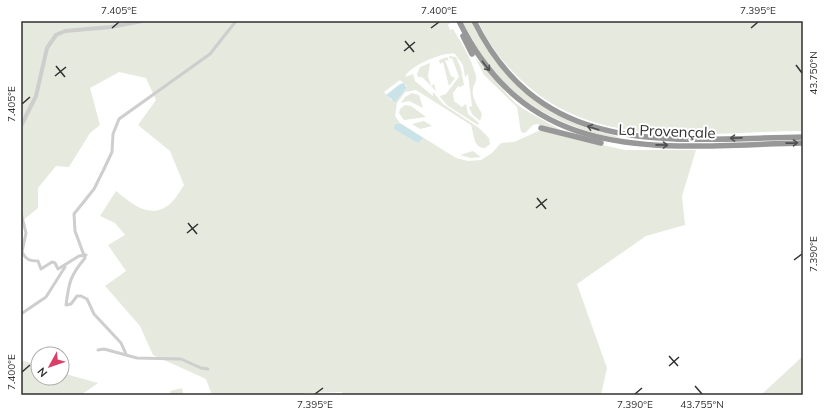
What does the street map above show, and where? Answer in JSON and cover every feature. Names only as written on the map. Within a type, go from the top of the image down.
[{"type":"highway","points":[[456,21],[472,54]]},
{"type":"highway","name":"La Provençale","points":[[459,21],[474,48],[491,72],[513,94],[550,120],[573,130],[608,140],[637,145],[803,143]]},
{"type":"highway","name":"La Provençale","points":[[474,21],[497,59],[521,85],[551,108],[591,127],[616,134],[658,138],[803,137]]},
{"type":"highway","points":[[541,128],[608,144],[637,145]]},
{"type":"street","points":[[21,126],[36,96],[47,48],[52,39],[65,31],[111,28],[142,21]]},
{"type":"street","points":[[86,255],[75,231],[74,214],[94,189],[112,152],[115,129],[122,115],[210,54],[236,21]]},
{"type":"street","points":[[21,213],[26,233],[21,252],[33,262],[38,261],[41,269],[52,262],[58,269],[79,256],[86,255]]},
{"type":"street","points":[[86,255],[73,272],[68,286],[66,305],[71,304],[78,296],[87,299],[94,314],[121,344],[126,354]]},
{"type":"street","points":[[21,314],[46,297],[65,266]]},
{"type":"street","points":[[98,350],[104,349],[146,359],[180,359],[201,368],[208,369]]},
{"type":"shaded area","points":[[21,21],[452,21],[448,25],[450,30],[453,29],[463,46],[472,63],[476,76],[473,95],[482,114],[480,121],[472,114],[469,107],[472,106],[468,74],[465,77],[463,65],[455,54],[444,55],[428,60],[413,68],[405,77],[413,74],[415,81],[433,96],[433,92],[443,104],[479,128],[489,138],[490,144],[485,148],[478,146],[471,125],[416,90],[405,92],[397,103],[395,116],[400,123],[456,158],[468,161],[481,160],[492,153],[501,143],[514,142],[543,129],[576,139],[625,150],[696,150],[682,196],[685,225],[646,236],[577,284],[607,368],[601,395],[343,395],[342,392],[306,393],[300,395],[212,395],[206,379],[153,355],[140,326],[105,286],[126,271],[108,245],[125,235],[115,223],[100,216],[116,191],[142,209],[156,211],[171,203],[184,185],[170,151],[138,125],[156,100],[146,78],[119,72],[90,88],[100,125],[90,133],[69,167],[56,166],[38,188],[38,208],[21,222]],"holes":[[[400,80],[407,86],[407,89],[391,100],[384,92]]]},
{"type":"shaded area","points":[[462,21],[471,21],[490,55],[515,84],[530,96],[561,117],[579,125],[622,139],[583,130],[565,123],[530,104],[514,92],[487,63]]},
{"type":"shaded area","points":[[478,21],[803,21],[803,131],[691,134],[654,133],[618,128],[583,118],[550,102],[520,79],[496,52]]},
{"type":"shaded area","points":[[449,56],[456,57],[461,69],[464,85],[460,87],[458,86],[453,93],[454,101],[462,107],[466,104],[468,114],[479,123],[478,125],[448,106],[440,96],[446,94],[459,77],[452,58],[450,59]]},
{"type":"shaded area","points":[[447,57],[449,61],[445,60],[451,76],[455,78],[449,86],[443,62],[440,64],[439,60]]},
{"type":"shaded area","points":[[475,57],[514,102],[525,110],[566,133],[537,124],[533,125],[525,133],[521,132],[517,107],[484,75]]},
{"type":"shaded area","points":[[430,63],[428,76],[431,86],[422,77],[418,77],[417,74],[420,67]]},
{"type":"shaded area","points":[[434,84],[436,91],[431,86]]},
{"type":"shaded area","points":[[412,93],[419,95],[423,108],[409,101],[401,103],[405,97]]},
{"type":"shaded area","points":[[405,105],[411,106],[426,117],[404,120],[399,113],[400,109]]},
{"type":"shaded area","points":[[424,121],[432,126],[420,129],[412,124]]},
{"type":"shaded area","points":[[473,151],[481,157],[471,158],[460,155]]},
{"type":"shaded area","points":[[803,356],[803,395],[761,395]]},
{"type":"shaded area","points":[[21,360],[30,363],[30,386],[70,386],[70,375],[98,383],[81,395],[21,395]]},
{"type":"shaded area","points":[[182,388],[183,394],[171,395],[170,391]]},
{"type":"water","points":[[404,83],[407,88],[395,102],[386,95],[400,84]]},
{"type":"water","points":[[396,124],[401,124],[423,138],[418,143],[394,129]]}]
